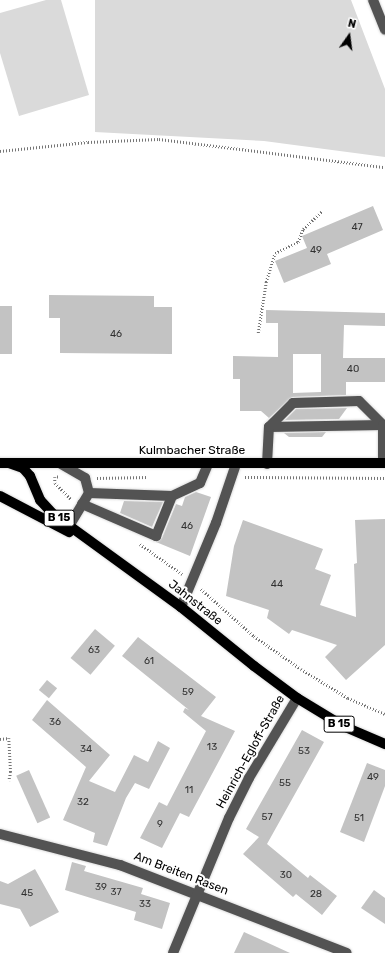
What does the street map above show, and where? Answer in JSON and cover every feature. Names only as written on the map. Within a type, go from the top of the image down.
[{"type":"main road","name":"Kulmbacher Straße","points":[[4,463],[384,463]]},
{"type":"main road","name":"Jahnstraße","points":[[4,463],[23,468],[30,476],[40,500],[69,526],[181,607],[296,698],[343,726],[385,744]]},
{"type":"main road","name":"B 15","points":[[0,496],[50,521],[122,564]]},
{"type":"street","points":[[373,0],[385,30]]},
{"type":"street","points":[[267,464],[269,427],[293,403],[358,401],[382,426],[384,463]]},
{"type":"street","points":[[269,427],[382,426]]},
{"type":"street","points":[[61,464],[85,478],[89,493],[69,526]]},
{"type":"street","points":[[89,493],[172,496],[200,483],[208,464]]},
{"type":"street","points":[[181,607],[219,516],[236,464]]},
{"type":"street","points":[[82,504],[156,536],[172,496]]},
{"type":"street","name":"Heinrich-Egloff-Straße","points":[[173,953],[216,847],[249,778],[296,698]]},
{"type":"street","name":"Am Breiten Rasen","points":[[0,834],[86,854],[347,953]]},
{"type":"path","points":[[0,151],[88,142],[159,139],[385,167]]},
{"type":"path","points":[[258,333],[274,253],[298,242],[303,229],[322,211]]},
{"type":"path","points":[[0,739],[10,738],[11,772],[9,781]]},
{"type":"shaded area","points":[[46,0],[61,0],[89,95],[19,116],[0,53],[0,13]]},
{"type":"shaded area","points":[[95,0],[351,0],[385,89],[385,157],[264,141],[95,132]]},
{"type":"building","points":[[373,206],[383,230],[327,254],[331,264],[284,283],[275,261],[307,248],[302,236]]},
{"type":"building","points":[[49,295],[154,296],[154,307],[172,307],[172,354],[60,353],[60,318],[49,318]]},
{"type":"building","points":[[0,306],[12,306],[12,354],[0,354]]},
{"type":"building","points":[[266,310],[385,313],[385,326],[344,325],[343,358],[385,358],[385,382],[346,382],[346,395],[292,397],[269,418],[261,411],[240,411],[240,379],[233,379],[233,356],[278,357],[278,323],[266,323]],"holes":[[[293,354],[321,354],[321,392],[293,393]]]},
{"type":"building","points":[[347,408],[339,419],[285,420],[296,409]]},
{"type":"building","points":[[326,432],[322,437],[289,437],[284,433]]},
{"type":"building","points":[[196,492],[211,497],[190,556],[156,542],[162,538],[176,504],[182,506],[185,497]]},
{"type":"building","points":[[124,501],[163,502],[152,527],[120,513]]},
{"type":"building","points":[[385,519],[385,645],[346,680],[325,657],[337,645],[292,630],[289,634],[267,618],[269,610],[226,596],[234,546],[243,520],[323,549],[315,569],[331,575],[320,605],[356,617],[354,564],[357,563],[355,520]]},
{"type":"building","points":[[95,629],[115,646],[90,675],[71,658]]},
{"type":"building","points":[[138,637],[216,697],[201,716],[235,731],[189,817],[180,813],[162,848],[140,838],[159,802],[167,806],[206,731],[183,712],[185,708],[189,710],[122,656]]},
{"type":"building","points":[[47,680],[57,688],[49,698],[39,690]]},
{"type":"building","points":[[47,700],[110,755],[89,781],[115,792],[134,755],[148,762],[158,741],[170,748],[149,789],[135,783],[126,798],[107,846],[93,842],[95,833],[63,820],[86,767],[32,720]]},
{"type":"building","points":[[302,730],[324,742],[267,844],[308,878],[310,875],[337,896],[322,915],[296,894],[293,897],[243,854],[259,837],[246,829]]},
{"type":"building","points":[[367,763],[385,770],[385,786],[364,842],[340,832]]},
{"type":"building","points":[[29,770],[50,818],[37,823],[16,776]]},
{"type":"building","points":[[72,862],[86,866],[84,871],[143,888],[141,894],[170,903],[162,929],[134,920],[136,912],[65,890]]},
{"type":"building","points":[[35,869],[59,912],[30,927],[20,909],[0,904],[0,881],[8,884]]},
{"type":"building","points":[[374,890],[385,898],[385,924],[361,908]]},
{"type":"building","points":[[244,932],[290,953],[234,953]]}]
